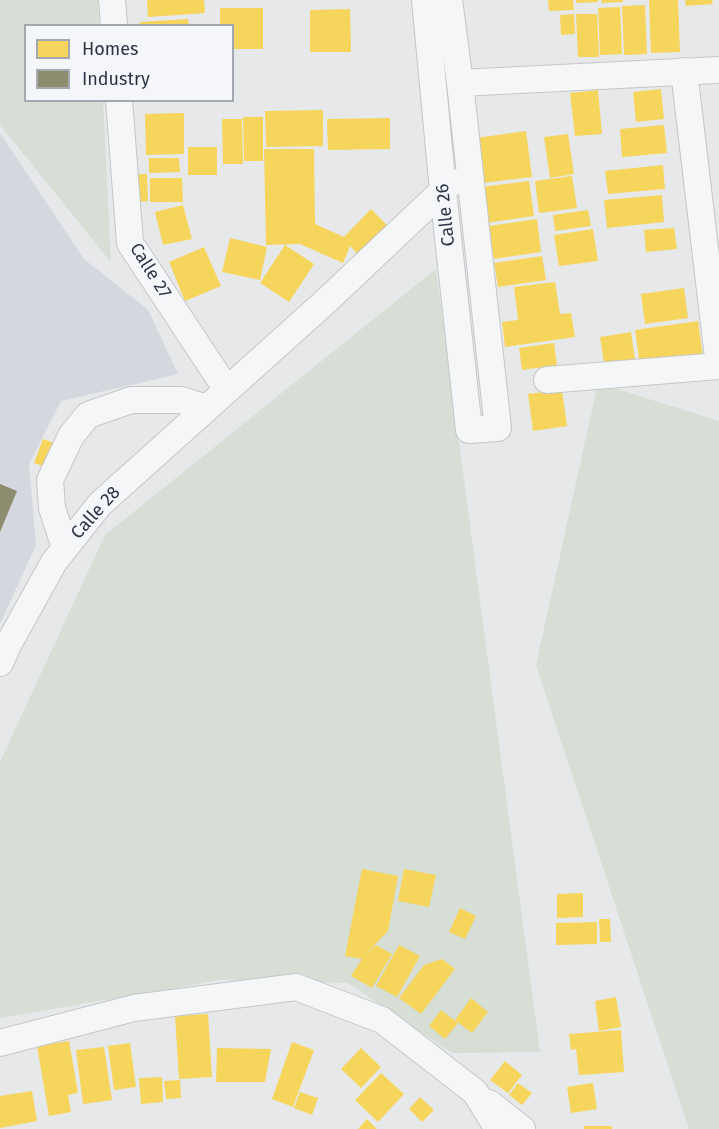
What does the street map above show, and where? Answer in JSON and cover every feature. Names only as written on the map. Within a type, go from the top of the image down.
[{"type":"street","points":[[112,0],[114,24]]},
{"type":"street","name":"Calle 26","points":[[425,0],[469,430],[498,428],[449,0]]},
{"type":"street","points":[[460,83],[719,70]]},
{"type":"street","points":[[547,380],[719,366],[684,71]]},
{"type":"street","name":"Calle 27","points":[[119,102],[130,243],[227,390]]},
{"type":"street","name":"Calle 28","points":[[0,663],[54,562],[100,504],[324,303],[469,166]]},
{"type":"street","points":[[65,548],[52,508],[50,480],[71,436],[88,415],[131,400],[181,400],[207,408]]},
{"type":"street","points":[[0,1042],[134,1008],[296,987],[382,1020],[522,1129]]},
{"type":"street","points":[[475,1092],[498,1129]]},
{"type":"shaded area","points":[[0,0],[98,0],[99,24],[24,24],[24,102],[103,102],[111,262],[0,125]]},
{"type":"shaded area","points":[[0,133],[84,259],[148,310],[178,374],[61,401],[29,464],[36,545],[0,624]]},
{"type":"shaded area","points":[[436,269],[540,1052],[452,1053],[348,983],[221,980],[0,1018],[0,762],[105,535]]},
{"type":"shaded area","points":[[598,383],[719,421],[719,1129],[689,1129],[536,665]]},
{"type":"building: Homes","points":[[147,0],[204,0],[205,13],[148,17]]},
{"type":"building: Homes","points":[[548,0],[573,0],[574,10],[549,11]]},
{"type":"building: Homes","points":[[576,0],[598,0],[598,2],[576,3]]},
{"type":"building: Homes","points":[[601,0],[623,0],[623,2],[602,3]]},
{"type":"building: Homes","points":[[649,0],[678,0],[680,52],[651,53]]},
{"type":"building: Homes","points":[[685,0],[712,0],[713,4],[686,6]]},
{"type":"building: Homes","points":[[645,5],[647,54],[624,55],[622,6]]},
{"type":"building: Homes","points":[[620,7],[622,54],[600,55],[598,8]]},
{"type":"building: Homes","points":[[220,8],[263,8],[263,49],[234,49],[234,24],[220,24]]},
{"type":"building: Homes","points":[[350,9],[351,52],[310,52],[310,10]]},
{"type":"building: Homes","points":[[574,14],[575,34],[561,35],[560,15]]},
{"type":"building: Homes","points":[[576,14],[597,14],[599,57],[578,57]]},
{"type":"building: Homes","points":[[188,19],[189,24],[140,24],[140,22]]},
{"type":"building: Homes","points":[[661,89],[664,119],[636,122],[633,92]]},
{"type":"building: Homes","points":[[598,90],[602,134],[575,136],[570,93]]},
{"type":"building: Homes","points":[[323,110],[323,146],[266,147],[265,111]]},
{"type":"building: Homes","points":[[184,113],[184,154],[146,155],[145,114]]},
{"type":"building: Homes","points":[[243,117],[263,117],[263,161],[244,161]]},
{"type":"building: Homes","points":[[390,118],[390,149],[328,150],[327,119]]},
{"type":"building: Homes","points":[[222,119],[242,119],[243,164],[223,164]]},
{"type":"building: Homes","points":[[664,125],[667,153],[622,157],[620,129]]},
{"type":"building: Homes","points":[[526,131],[532,177],[482,183],[476,138]]},
{"type":"building: Homes","points":[[568,134],[574,174],[550,178],[544,137]]},
{"type":"building: Homes","points":[[188,147],[217,147],[217,175],[188,175]]},
{"type":"building: Homes","points":[[264,149],[314,149],[315,224],[344,237],[371,209],[391,229],[362,258],[350,246],[343,263],[300,244],[266,245]]},
{"type":"building: Homes","points":[[149,158],[179,158],[180,172],[149,173]]},
{"type":"building: Homes","points":[[663,165],[665,189],[608,194],[605,171]]},
{"type":"building: Homes","points":[[131,174],[147,174],[148,201],[132,202]]},
{"type":"building: Homes","points":[[572,176],[577,208],[539,213],[535,181]]},
{"type":"building: Homes","points":[[150,178],[182,178],[183,202],[150,202]]},
{"type":"building: Homes","points":[[529,181],[534,216],[486,223],[481,187]]},
{"type":"building: Homes","points":[[662,195],[664,222],[607,228],[604,200]]},
{"type":"building: Homes","points":[[183,205],[192,239],[163,245],[155,212]]},
{"type":"building: Homes","points":[[588,210],[591,226],[555,231],[553,215]]},
{"type":"building: Homes","points":[[537,219],[541,252],[494,259],[489,226]]},
{"type":"building: Homes","points":[[674,228],[677,249],[646,252],[644,230]]},
{"type":"building: Homes","points":[[593,229],[598,261],[559,266],[554,235]]},
{"type":"building: Homes","points":[[230,238],[267,247],[260,280],[222,272]]},
{"type":"building: Homes","points":[[285,245],[314,264],[289,302],[260,283]]},
{"type":"building: Homes","points":[[204,247],[221,286],[185,301],[169,262]]},
{"type":"building: Homes","points":[[542,256],[546,280],[498,287],[494,263]]},
{"type":"building: Homes","points":[[555,282],[560,314],[571,313],[575,337],[505,347],[502,322],[518,320],[514,287]]},
{"type":"building: Homes","points":[[684,288],[688,318],[645,324],[641,294]]},
{"type":"building: Homes","points":[[698,321],[703,357],[640,366],[635,330]]},
{"type":"building: Homes","points":[[631,332],[636,366],[605,370],[600,337]]},
{"type":"building: Homes","points":[[554,343],[557,365],[522,370],[519,348]]},
{"type":"building: Homes","points":[[562,390],[567,426],[533,431],[528,394]]},
{"type":"building: Homes","points":[[43,439],[57,444],[49,468],[34,463]]},
{"type":"building: Homes","points":[[362,869],[398,876],[388,931],[364,956],[376,945],[392,954],[372,988],[351,976],[362,959],[345,956]]},
{"type":"building: Homes","points":[[404,869],[436,875],[429,907],[398,901]]},
{"type":"building: Homes","points":[[583,893],[583,917],[557,918],[557,894]]},
{"type":"building: Homes","points":[[460,908],[476,916],[465,939],[449,932]]},
{"type":"building: Homes","points":[[599,919],[610,919],[611,942],[600,942]]},
{"type":"building: Homes","points":[[597,922],[597,944],[556,945],[556,923]]},
{"type":"building: Homes","points":[[399,945],[420,956],[397,997],[376,986]]},
{"type":"building: Homes","points":[[442,959],[455,969],[421,1014],[399,998],[424,965]]},
{"type":"building: Homes","points":[[616,997],[621,1027],[599,1031],[595,1001]]},
{"type":"building: Homes","points":[[471,998],[488,1012],[472,1033],[455,1020]]},
{"type":"building: Homes","points":[[441,1010],[458,1023],[445,1039],[429,1026]]},
{"type":"building: Homes","points":[[208,1014],[212,1077],[179,1079],[175,1016]]},
{"type":"building: Homes","points":[[621,1030],[624,1072],[579,1075],[576,1049],[571,1050],[569,1034]]},
{"type":"building: Homes","points":[[69,1041],[78,1093],[68,1095],[71,1112],[49,1116],[37,1046]]},
{"type":"building: Homes","points":[[292,1042],[314,1050],[293,1107],[272,1099]]},
{"type":"building: Homes","points":[[130,1043],[136,1087],[114,1090],[108,1046]]},
{"type":"building: Homes","points":[[104,1047],[112,1100],[83,1104],[76,1050]]},
{"type":"building: Homes","points":[[217,1048],[271,1049],[265,1082],[216,1082]]},
{"type":"building: Homes","points":[[361,1048],[381,1067],[361,1088],[341,1069]]},
{"type":"building: Homes","points":[[505,1061],[522,1075],[508,1093],[490,1080]]},
{"type":"building: Homes","points":[[381,1073],[404,1094],[378,1122],[355,1100]]},
{"type":"building: Homes","points":[[162,1077],[163,1102],[141,1104],[139,1078]]},
{"type":"building: Homes","points":[[180,1080],[181,1098],[166,1099],[164,1081]]},
{"type":"building: Homes","points":[[518,1083],[532,1093],[522,1105],[509,1095]]},
{"type":"building: Homes","points":[[593,1083],[597,1109],[571,1113],[567,1087]]},
{"type":"building: Homes","points":[[32,1091],[37,1121],[0,1128],[0,1096]]},
{"type":"building: Homes","points":[[300,1092],[318,1098],[312,1115],[294,1108]]},
{"type":"building: Homes","points":[[420,1097],[434,1110],[422,1122],[409,1109]]},
{"type":"building: Homes","points":[[367,1119],[377,1129],[358,1129]]},
{"type":"building: Homes","points":[[584,1126],[612,1126],[612,1129],[584,1129]]},
{"type":"building: Industry","points":[[0,484],[17,491],[0,532]]}]
